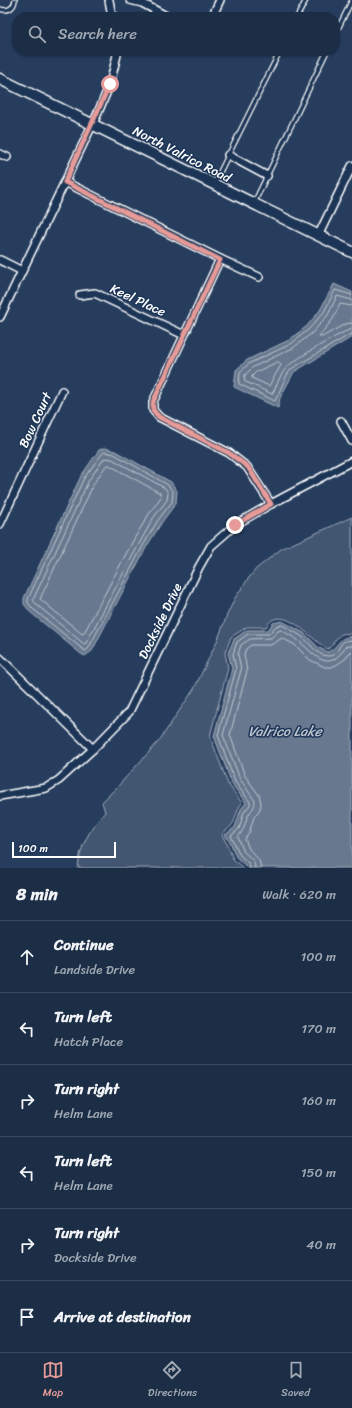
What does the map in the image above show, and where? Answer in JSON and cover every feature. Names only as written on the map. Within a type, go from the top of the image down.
[{"type":"street","points":[[110,0],[111,12]]},
{"type":"street","points":[[130,0],[142,3],[159,12]]},
{"type":"street","points":[[214,12],[220,0]]},
{"type":"street","points":[[0,317],[93,124],[110,84],[117,56]]},
{"type":"street","name":"North Valrico Road","points":[[0,80],[93,124],[352,252]]},
{"type":"street","points":[[0,154],[7,157]]},
{"type":"street","points":[[228,155],[267,176]]},
{"type":"street","points":[[318,236],[352,166]]},
{"type":"street","points":[[65,182],[220,260],[259,277]]},
{"type":"street","points":[[0,260],[22,271]]},
{"type":"street","points":[[220,260],[153,402],[153,410],[159,417],[229,453],[248,467],[271,504]]},
{"type":"street","name":"Keel Place","points":[[80,295],[95,293],[184,336]]},
{"type":"street","name":"Bow Court","points":[[0,524],[62,391]]},
{"type":"street","points":[[341,421],[352,441]]},
{"type":"street","name":"Dockside Drive","points":[[0,796],[46,788],[59,780],[129,712],[199,567],[211,546],[235,525],[352,461]]},
{"type":"street","points":[[0,658],[93,748]]},
{"type":"lane","points":[[0,10],[9,9],[14,4],[15,0]]},
{"type":"lane","points":[[300,12],[306,0]]},
{"type":"lane","points":[[340,25],[352,0]]},
{"type":"lane","points":[[214,185],[278,56]]},
{"type":"lane","points":[[253,204],[325,56]]},
{"type":"shaded area","points":[[352,517],[352,633],[340,635],[328,649],[294,623],[286,619],[279,618],[271,621],[266,627],[247,627],[231,637],[225,653],[228,668],[210,736],[228,784],[242,803],[238,809],[233,824],[222,835],[233,859],[243,868],[78,868],[83,844],[105,812],[102,802],[159,741],[194,689],[218,639],[235,598],[248,579],[256,569],[281,549]]},
{"type":"water","points":[[334,284],[352,292],[352,337],[294,372],[280,398],[278,408],[234,387],[236,370],[247,360],[289,340],[307,326],[320,310]]},
{"type":"water","points":[[105,448],[115,451],[171,482],[177,491],[176,503],[147,546],[92,651],[85,656],[30,612],[24,604],[24,598],[81,476],[99,450]]},
{"type":"water","name":"Valrico Lake","points":[[282,621],[304,633],[319,648],[328,652],[343,639],[352,636],[352,868],[248,868],[236,857],[231,844],[225,835],[235,827],[241,809],[246,803],[232,784],[214,736],[232,668],[228,653],[234,639],[247,630],[268,630],[273,623]]},
{"type":"route","points":[[110,84],[93,124],[65,182],[220,260],[153,402],[153,410],[159,417],[229,453],[248,467],[271,504],[235,525]]}]
